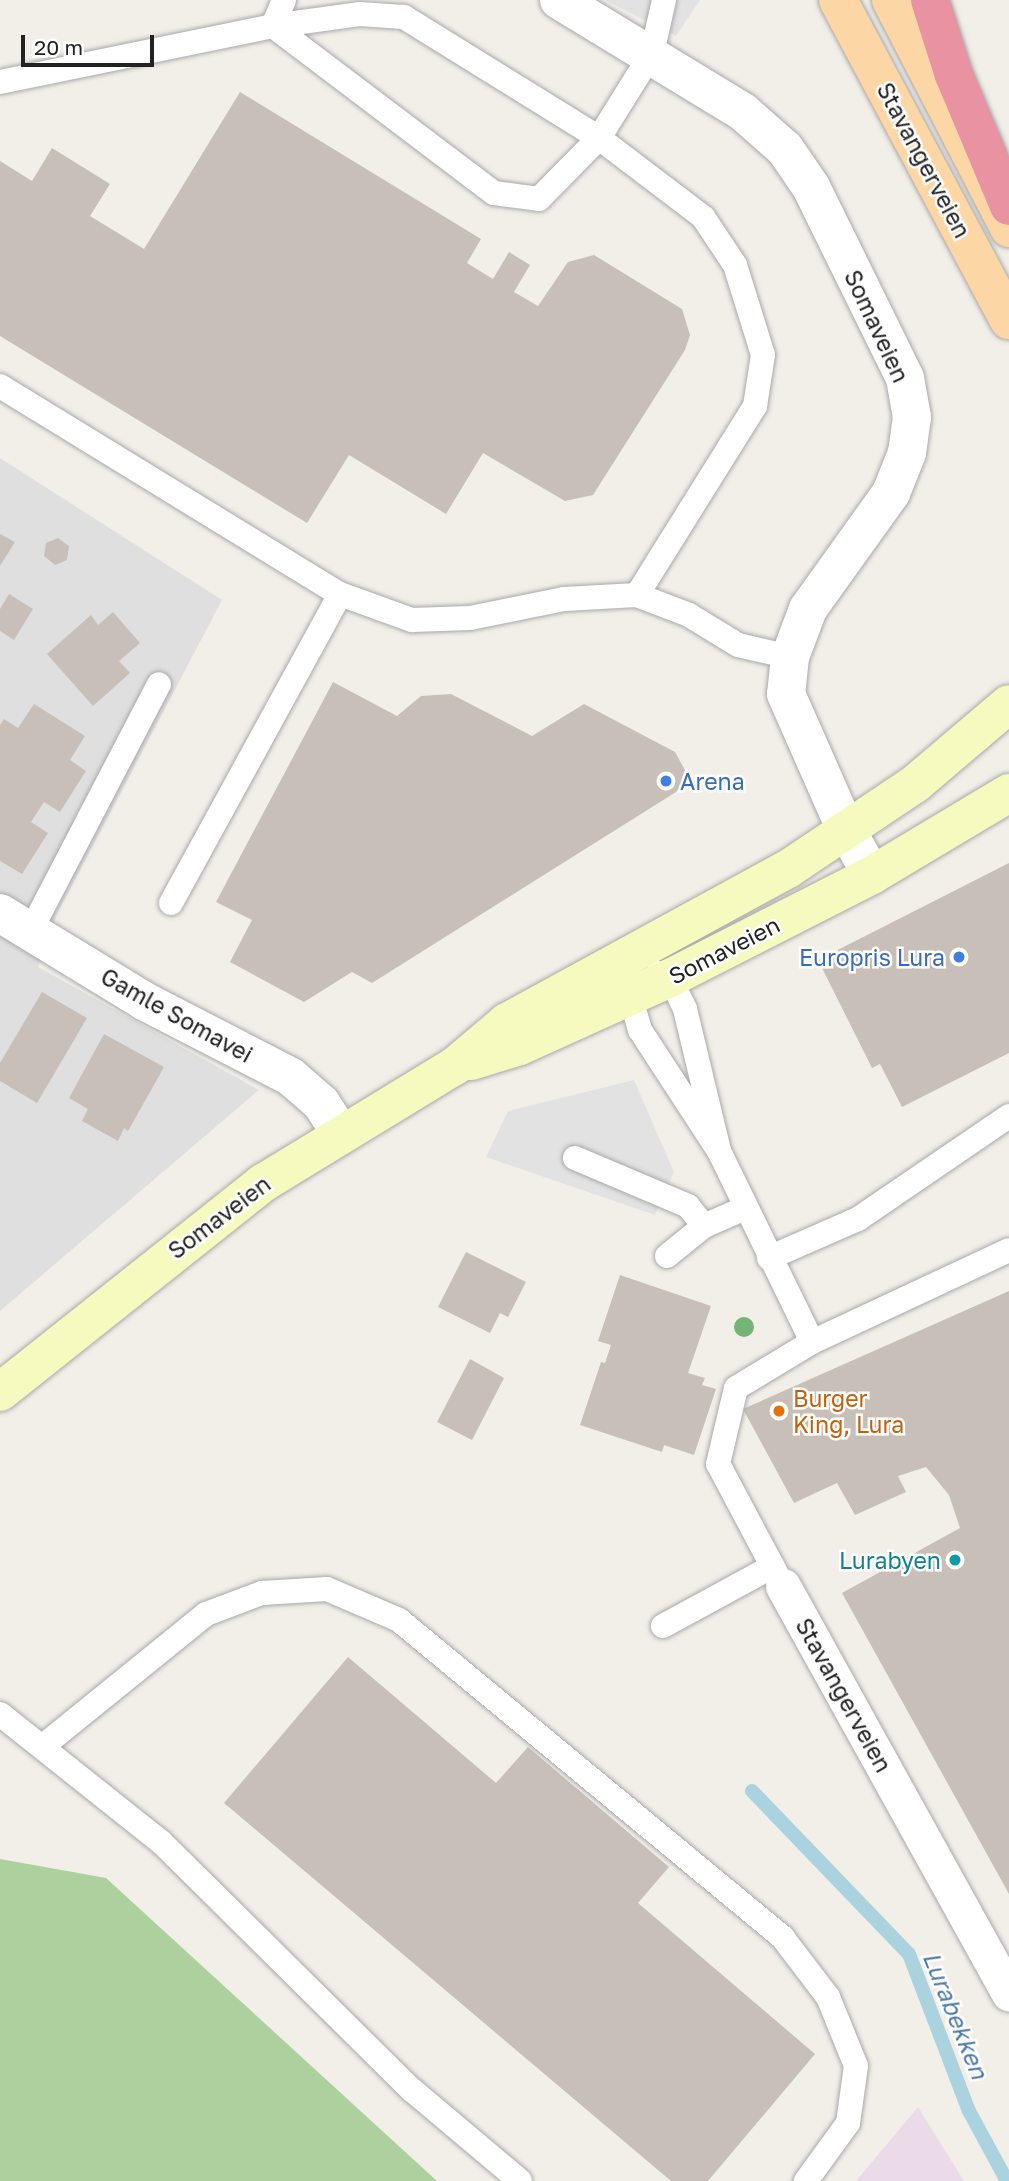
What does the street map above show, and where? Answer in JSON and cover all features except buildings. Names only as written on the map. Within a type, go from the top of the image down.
[{"type":"highway","points":[[930,0],[954,75],[1009,206]]},
{"type":"main road","name":"Stavangerveien","points":[[838,0],[1009,320]]},
{"type":"main road","name":"Stavangerveien","points":[[891,0],[1009,228]]},
{"type":"main road","name":"Somaveien","points":[[0,1392],[263,1182],[340,1132],[455,1066],[507,1022],[788,869],[845,828],[915,784],[1009,704]]},
{"type":"main road","name":"Somaveien","points":[[455,1066],[520,1046],[670,978],[873,875],[1009,793]]},
{"type":"street","name":"Somaveien","points":[[559,0],[652,53],[743,112],[785,149],[811,187],[905,378],[912,417],[906,453],[891,493],[808,610],[790,657],[786,694],[845,828],[873,875]]},
{"type":"street","name":"Gamle Somavei","points":[[15,921],[144,1001],[291,1077],[321,1103],[340,1132]]},
{"type":"street","name":"Stavangerveien","points":[[778,1576],[1009,1993]]},
{"type":"lane","points":[[272,26],[284,0]]},
{"type":"lane","points":[[272,26],[495,193],[539,199],[599,138],[652,53],[664,0]]},
{"type":"lane","points":[[0,82],[272,26],[359,14],[404,17],[599,138],[703,217],[735,265],[763,355],[755,405],[637,595]]},
{"type":"lane","points":[[0,386],[340,594],[412,620],[470,618],[564,599],[637,595],[689,615],[738,645],[790,657]]},
{"type":"lane","points":[[170,903],[340,594]]},
{"type":"lane","points":[[15,921],[159,684]]},
{"type":"lane","points":[[719,1151],[640,1030],[628,997],[626,959],[670,978],[685,1009],[719,1151],[743,1209],[813,1342],[1009,1250]]},
{"type":"lane","points":[[769,1258],[858,1219],[1009,1116]]},
{"type":"lane","points":[[575,1158],[688,1206],[704,1226]]},
{"type":"lane","points":[[667,1256],[704,1226],[743,1209]]},
{"type":"lane","name":"Stavangerveien","points":[[778,1576],[718,1464],[736,1388],[813,1342]]},
{"type":"lane","points":[[663,1626],[778,1576]]},
{"type":"lane","points":[[43,1746],[206,1614],[262,1593],[327,1589],[399,1620],[783,1938],[828,1997],[856,2066],[848,2123],[806,2181]]},
{"type":"lane","points":[[0,1714],[161,1842],[412,2090],[520,2181]]},
{"type":"shaded area","points":[[605,0],[700,0],[676,36]]},
{"type":"shaded area","points":[[0,458],[222,600],[57,914],[38,967],[259,1090],[0,1311]]},
{"type":"shaded area","points":[[634,1080],[674,1172],[655,1215],[486,1157],[508,1111]]},
{"type":"shaded area","points":[[918,2107],[964,2181],[856,2181]]},
{"type":"green space","points":[[0,1859],[106,1878],[437,2181],[0,2181]]},
{"type":"waterway","name":"Lurabekken","points":[[752,1791],[909,1954],[969,2111],[1007,2181]]},
{"type":"place","name":"Arena","points":[[666,781]]},
{"type":"place","name":"Europris Lura","points":[[959,957]]},
{"type":"place","name":"Burger King, Lura","points":[[779,1411]]},
{"type":"place","name":"Lurabyen","points":[[955,1560]]}]
